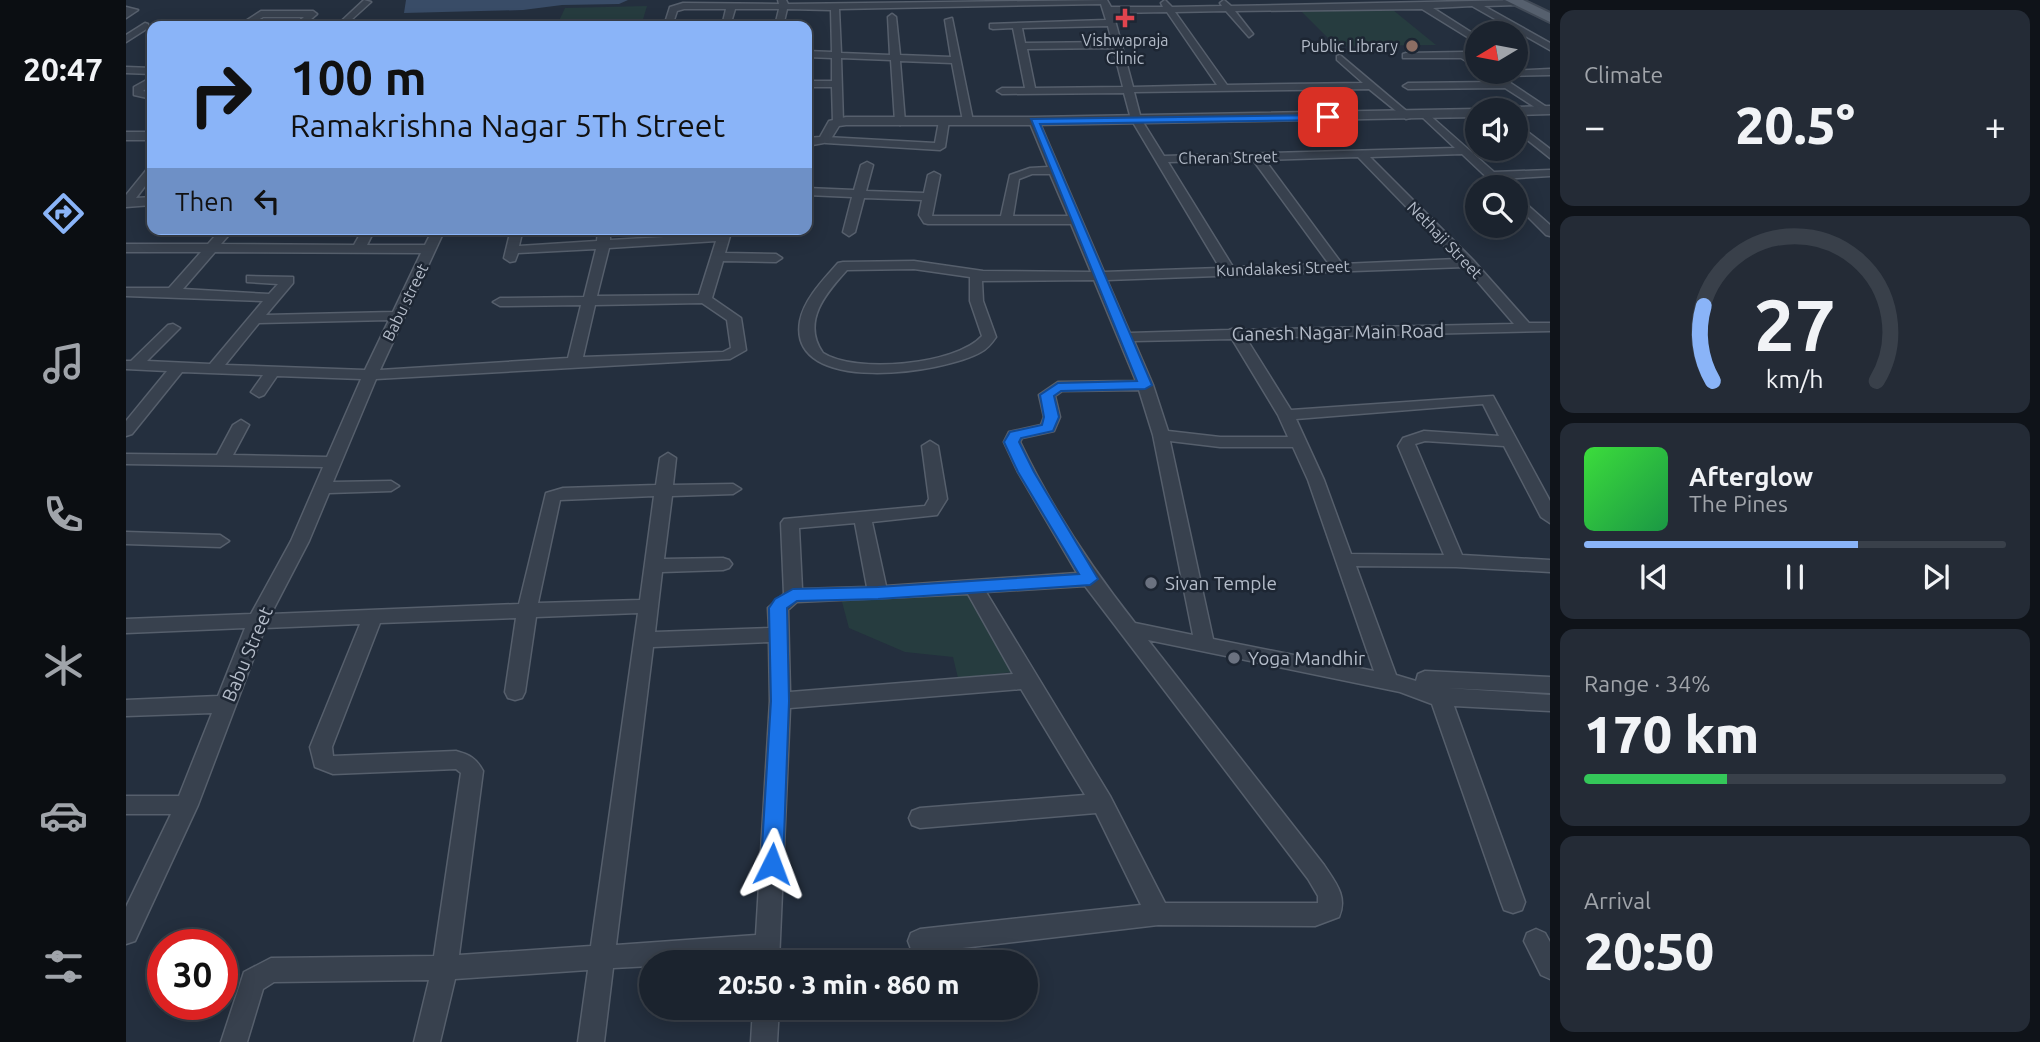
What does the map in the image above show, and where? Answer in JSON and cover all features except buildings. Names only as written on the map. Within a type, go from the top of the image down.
[{"type":"main road","points":[[1519,1],[1550,10]]},
{"type":"main road","points":[[1519,1],[1550,18]]},
{"type":"street","points":[[1164,0],[1225,89]]},
{"type":"street","points":[[1222,0],[1249,34]]},
{"type":"street","points":[[1279,0],[1288,9]]},
{"type":"street","points":[[670,21],[675,7],[700,3],[731,6],[783,3],[835,7],[1015,1],[1105,4],[1169,10],[1424,6],[1519,1]]},
{"type":"street","points":[[340,21],[367,2]]},
{"type":"street","points":[[780,21],[783,3]]},
{"type":"street","points":[[1105,4],[1136,119],[1228,270]]},
{"type":"street","points":[[1474,4],[1550,47]]},
{"type":"street","points":[[727,21],[731,6]]},
{"type":"street","points":[[1424,6],[1465,32]]},
{"type":"street","points":[[835,7],[838,122]]},
{"type":"street","points":[[250,21],[261,14],[313,14],[305,21]]},
{"type":"street","points":[[407,21],[413,15]]},
{"type":"street","points":[[892,17],[900,122]]},
{"type":"street","points":[[949,20],[968,121]]},
{"type":"street","points":[[993,26],[1111,23]]},
{"type":"street","points":[[126,38],[145,26]]},
{"type":"street","points":[[1017,26],[1031,91]]},
{"type":"street","points":[[1021,46],[1116,45]]},
{"type":"street","points":[[812,54],[956,60]]},
{"type":"street","points":[[1406,56],[1465,56]]},
{"type":"street","points":[[1340,58],[1406,116]]},
{"type":"street","points":[[126,70],[147,71]]},
{"type":"street","points":[[1528,72],[1550,72]]},
{"type":"street","points":[[147,83],[138,89],[138,93],[147,95]]},
{"type":"street","points":[[812,84],[837,84]]},
{"type":"street","points":[[1408,86],[1507,85],[1547,110]]},
{"type":"street","points":[[1002,91],[1370,86]]},
{"type":"street","points":[[1528,111],[1547,110]]},
{"type":"street","points":[[826,140],[831,136],[833,124],[838,122],[1465,113]]},
{"type":"street","points":[[1426,115],[1489,175]]},
{"type":"street","points":[[812,141],[940,147],[944,121]]},
{"type":"street","points":[[1034,121],[1145,385],[1161,435],[1205,646]]},
{"type":"street","points":[[126,136],[147,136]]},
{"type":"street","points":[[1528,137],[1550,155]]},
{"type":"street","points":[[1534,142],[1550,141]]},
{"type":"street","name":"Cheran Street","points":[[1160,159],[1464,151]]},
{"type":"street","name":"Nethaji Street","points":[[1361,154],[1468,263],[1525,327]]},
{"type":"street","points":[[1257,157],[1337,266]]},
{"type":"street","points":[[849,232],[867,165]]},
{"type":"street","points":[[1006,220],[1014,177],[1030,171],[1054,170]]},
{"type":"street","points":[[1510,175],[1550,173]]},
{"type":"street","points":[[934,175],[925,215],[928,220],[1075,220]]},
{"type":"street","points":[[126,202],[147,176]]},
{"type":"street","points":[[812,192],[929,197]]},
{"type":"street","points":[[126,202],[147,201]]},
{"type":"street","points":[[1528,211],[1550,232]]},
{"type":"street","points":[[173,292],[223,235]]},
{"type":"street","points":[[359,248],[366,235]]},
{"type":"street","name":"Babu street","points":[[370,375],[437,235]]},
{"type":"street","points":[[516,235],[511,254],[706,235]]},
{"type":"street","points":[[574,362],[604,235]]},
{"type":"street","points":[[705,299],[724,235]]},
{"type":"street","points":[[126,248],[213,246],[431,249]]},
{"type":"street","points":[[718,257],[776,258]]},
{"type":"street","name":"Kundalakesi Street","points":[[983,275],[975,279],[974,283],[979,312],[989,337],[978,348],[933,363],[896,369],[835,364],[820,358],[809,344],[806,327],[808,316],[822,290],[843,266],[914,265],[983,275],[1098,276],[1468,263]]},
{"type":"street","points":[[214,368],[288,280],[252,279]]},
{"type":"street","points":[[126,292],[273,298]]},
{"type":"street","points":[[131,365],[370,375],[725,356],[739,350],[734,318],[705,299],[499,302]]},
{"type":"street","points":[[255,319],[398,316]]},
{"type":"street","name":"Ganesh Nagar Main Road","points":[[1125,337],[1156,338],[1236,332],[1550,327]]},
{"type":"street","points":[[131,365],[173,328]]},
{"type":"street","points":[[1236,332],[1286,415],[1316,481],[1344,560],[1396,683]]},
{"type":"street","points":[[126,431],[178,367]]},
{"type":"street","points":[[259,392],[273,371]]},
{"type":"street","name":"Babu Street","points":[[126,933],[187,805],[258,620],[324,488],[370,375]]},
{"type":"street","points":[[920,941],[1158,914],[1315,915],[1330,909],[1330,894],[1316,872],[1090,579],[1026,472],[1012,442],[1015,435],[1048,428],[1052,417],[1047,395],[1058,387],[1145,385]]},
{"type":"street","points":[[1286,415],[1488,400],[1550,517]]},
{"type":"street","points":[[222,461],[242,425]]},
{"type":"street","points":[[1161,435],[1220,442],[1298,442]]},
{"type":"street","points":[[1456,561],[1406,446],[1409,441],[1424,436],[1510,441]]},
{"type":"street","points":[[793,596],[790,523],[921,513],[935,507],[938,499],[930,446]]},
{"type":"street","points":[[591,1042],[668,458]]},
{"type":"street","points":[[126,460],[334,462]]},
{"type":"street","points":[[324,488],[391,486]]},
{"type":"street","points":[[515,692],[527,610],[552,497],[563,493],[733,489]]},
{"type":"street","points":[[863,519],[878,593]]},
{"type":"street","points":[[126,538],[220,541]]},
{"type":"street","points":[[1344,560],[1456,561],[1550,566]]},
{"type":"street","points":[[654,566],[723,564]]},
{"type":"street","points":[[768,950],[780,701],[778,608],[793,596],[974,588],[1090,579]]},
{"type":"street","points":[[974,588],[1102,803],[1158,914]]},
{"type":"street","points":[[126,625],[649,606]]},
{"type":"street","points":[[373,616],[321,747],[323,761],[333,765],[456,760],[466,763],[472,771],[445,968],[427,1042]]},
{"type":"street","points":[[1128,629],[1396,683],[1423,694],[1437,688],[1550,685]]},
{"type":"street","points":[[645,640],[777,635]]},
{"type":"street","points":[[780,701],[1027,681]]},
{"type":"street","points":[[1437,688],[1550,703]]},
{"type":"street","points":[[1437,688],[1513,902]]},
{"type":"street","points":[[126,708],[226,704]]},
{"type":"street","points":[[920,818],[1102,803]]},
{"type":"street","points":[[126,806],[187,805]]},
{"type":"street","points":[[1536,941],[1550,967]]},
{"type":"street","points":[[234,1042],[253,981],[271,970],[445,968],[639,956]]},
{"type":"street","points":[[764,1042],[765,1020]]},
{"type":"green space","points":[[647,6],[642,21],[559,21],[565,8]]},
{"type":"green space","points":[[1300,10],[1393,10],[1436,45],[1336,46]]},
{"type":"green space","points":[[966,590],[1013,672],[958,678],[953,657],[905,652],[849,628],[841,598]]},
{"type":"water","points":[[406,0],[628,0],[619,4],[562,5],[523,10],[404,13]]},
{"type":"place","name":"Vishwapraja Clinic","points":[[1125,18]]},
{"type":"place","name":"Public Library","points":[[1412,46]]},
{"type":"place","name":"Sivan Temple","points":[[1151,583]]},
{"type":"place","name":"Yoga Mandhir","points":[[1234,658]]},
{"type":"route","points":[[772,864],[780,701],[777,635],[778,608],[781,603],[793,596],[974,588],[1090,579],[1026,472],[1012,442],[1015,435],[1048,428],[1052,417],[1046,401],[1051,390],[1074,384],[1145,385],[1034,121],[1328,117]]}]
